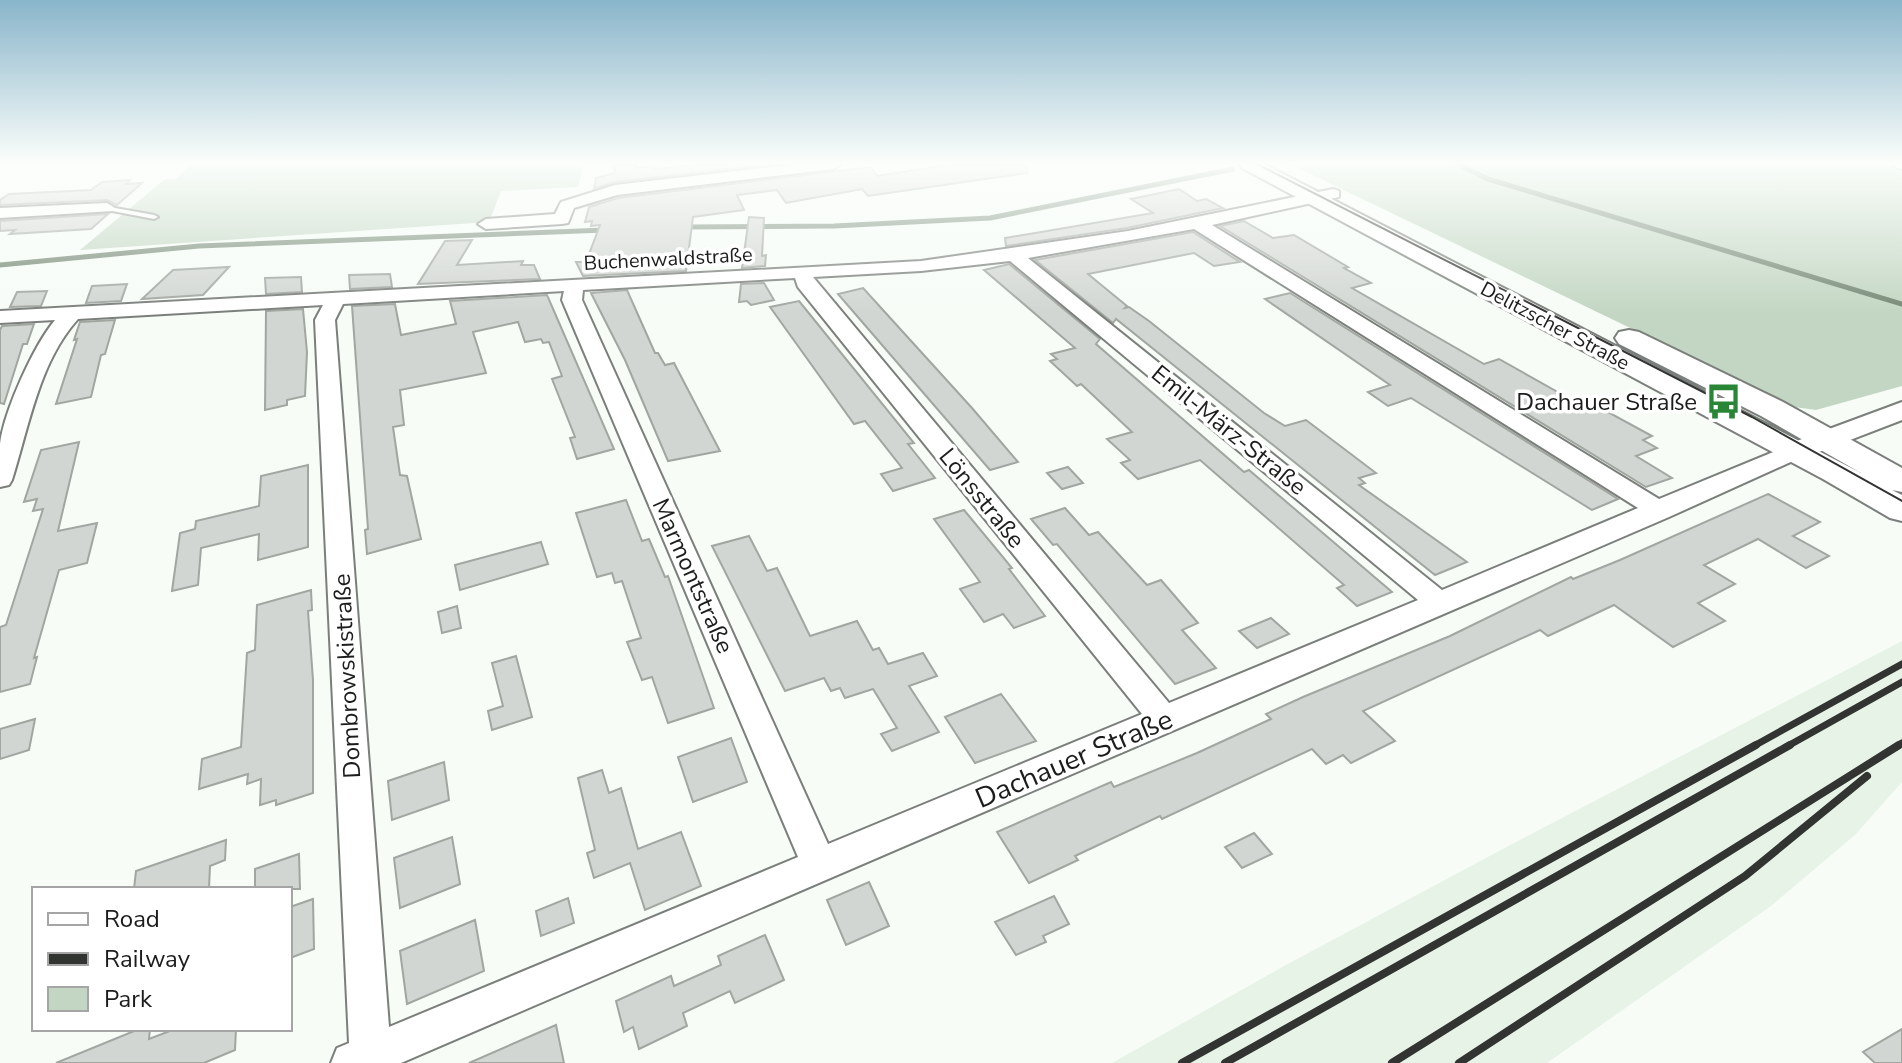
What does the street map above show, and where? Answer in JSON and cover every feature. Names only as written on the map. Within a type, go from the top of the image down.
[{"type":"main road","name":"Delitzscher Straße","points":[[1358,214],[1810,445],[1902,482]]},
{"type":"main road","name":"Delitzscher Straße","points":[[1810,445],[1902,510]]},
{"type":"street","points":[[486,224],[562,219],[564,214]]},
{"type":"street","name":"Buchenwaldstraße","points":[[0,317],[803,273],[1016,257],[1245,214]]},
{"type":"street","points":[[1198,224],[1660,511]]},
{"type":"street","name":"Emil-März-Straße","points":[[1016,257],[1441,604]]},
{"type":"street","name":"Lönsstraße","points":[[803,273],[805,283],[1165,720]]},
{"type":"street","name":"Marmontstraße","points":[[574,286],[572,300],[820,866]]},
{"type":"street","name":"Dombrowskistraße","points":[[336,299],[325,320],[361,1059]]},
{"type":"street","points":[[0,480],[45,350],[58,326],[72,313]]},
{"type":"street","points":[[1810,445],[1902,410]]},
{"type":"street","name":"Dachauer Straße","points":[[361,1059],[1441,604],[1810,445]]},
{"type":"lane","points":[[136,214],[154,217]]},
{"type":"shaded area","points":[[1902,641],[1902,782],[1855,835],[1771,906],[1547,1063],[1112,1063],[1284,966],[1512,844]]},
{"type":"green space","points":[[124,214],[492,214],[489,222],[80,250]]},
{"type":"green space","points":[[1393,214],[1902,214],[1902,386],[1816,410],[1794,407]]},
{"type":"building","points":[[108,214],[91,229],[10,234],[15,230],[0,231],[0,221]]},
{"type":"building","points":[[587,214],[718,214],[693,217],[686,271],[583,276],[576,262],[586,262],[600,225],[591,226],[592,221],[585,222]]},
{"type":"building","points":[[1149,214],[1196,214],[1127,228],[1006,246],[1005,238]]},
{"type":"building","points":[[749,217],[764,218],[762,256],[766,255],[765,266],[742,268]]},
{"type":"building","points":[[1244,221],[1273,238],[1294,235],[1348,267],[1344,268],[1371,283],[1352,288],[1484,364],[1499,359],[1588,409],[1597,406],[1652,436],[1643,440],[1657,448],[1636,456],[1672,478],[1646,487],[1220,226]]},
{"type":"building","points":[[1193,232],[1240,262],[1214,266],[1194,253],[1088,274],[1127,306],[1125,308],[1129,307],[1149,321],[1264,413],[1285,426],[1306,420],[1376,473],[1359,478],[1365,483],[1359,485],[1467,562],[1435,575],[1116,319],[1113,323],[1035,260]]},
{"type":"building","points":[[472,240],[457,265],[523,261],[521,265],[534,265],[540,279],[418,284],[445,241]]},
{"type":"building","points":[[1009,264],[1100,339],[1096,344],[1244,472],[1249,470],[1392,592],[1357,606],[1337,588],[1344,585],[1200,460],[1138,479],[1121,463],[1130,460],[1107,439],[1132,432],[1081,384],[1077,386],[1050,361],[1057,359],[1051,354],[1075,348],[984,270]]},
{"type":"building","points":[[229,267],[203,295],[142,299],[173,270]]},
{"type":"building","points":[[390,274],[392,287],[350,289],[349,275]]},
{"type":"building","points":[[301,277],[302,292],[266,294],[265,278]]},
{"type":"building","points":[[764,283],[774,300],[751,305],[747,301],[739,302],[741,284]]},
{"type":"building","points":[[127,284],[121,301],[86,303],[92,286]]},
{"type":"building","points":[[863,288],[1018,462],[990,470],[838,294]]},
{"type":"building","points":[[627,290],[655,353],[665,365],[674,363],[720,451],[668,461],[625,360],[591,293]]},
{"type":"building","points":[[47,291],[41,306],[10,307],[17,292]]},
{"type":"building","points":[[1290,293],[1618,499],[1592,510],[1411,398],[1388,406],[1368,392],[1390,385],[1265,299]]},
{"type":"building","points":[[547,295],[614,449],[577,459],[570,438],[575,437],[552,379],[562,376],[549,342],[543,343],[541,339],[525,342],[518,322],[473,332],[486,373],[400,390],[404,425],[393,427],[400,475],[407,476],[421,539],[367,554],[365,530],[368,529],[352,306],[395,304],[401,335],[456,324],[450,301]]},
{"type":"building","points":[[799,301],[914,443],[908,444],[935,478],[893,491],[881,474],[902,468],[865,421],[854,424],[770,307]]},
{"type":"building","points":[[303,309],[307,352],[305,396],[287,400],[287,405],[265,410],[266,311]]},
{"type":"building","points":[[115,320],[105,354],[101,355],[91,397],[56,404],[80,322]]},
{"type":"building","points":[[34,324],[27,344],[23,344],[4,404],[0,403],[0,330],[2,326]]},
{"type":"building","points":[[79,442],[58,531],[97,523],[87,563],[59,570],[34,658],[37,657],[30,684],[0,692],[0,627],[6,625],[43,509],[33,511],[37,499],[24,502],[41,450]]},
{"type":"building","points":[[308,465],[308,547],[258,560],[259,534],[201,548],[198,585],[172,591],[180,533],[195,529],[196,521],[259,506],[261,476]]},
{"type":"building","points":[[1068,467],[1083,483],[1062,489],[1047,473]]},
{"type":"building","points":[[1768,494],[1820,522],[1793,536],[1829,556],[1806,568],[1758,539],[1704,565],[1735,584],[1698,603],[1725,621],[1673,647],[1614,605],[1548,636],[1540,630],[1363,711],[1395,741],[1351,763],[1343,755],[1326,764],[1312,749],[1075,856],[1078,860],[1029,883],[997,832],[1111,782],[1114,787],[1197,753],[1271,719],[1266,714],[1303,697],[1450,636],[1571,577],[1573,579],[1620,560]]},
{"type":"building","points":[[626,500],[642,541],[649,539],[665,577],[668,576],[714,708],[668,723],[652,677],[642,680],[627,642],[641,638],[622,581],[615,583],[612,573],[597,577],[576,513]]},
{"type":"building","points":[[1065,508],[1089,535],[1098,532],[1147,585],[1161,580],[1198,623],[1182,630],[1216,668],[1175,684],[1057,544],[1053,545],[1031,519]]},
{"type":"building","points":[[964,510],[1012,568],[1009,569],[1045,616],[1014,628],[1003,614],[984,622],[960,589],[980,582],[934,519]]},
{"type":"building","points":[[749,536],[767,571],[777,568],[810,636],[857,621],[873,650],[879,648],[888,664],[923,653],[937,676],[909,686],[939,732],[892,751],[881,734],[897,728],[873,689],[845,698],[840,688],[831,691],[824,678],[785,691],[712,546]]},
{"type":"building","points":[[541,542],[548,564],[460,590],[455,565]]},
{"type":"building","points":[[311,590],[312,610],[308,611],[313,680],[313,793],[276,805],[276,800],[260,805],[261,779],[247,784],[248,774],[199,789],[202,759],[241,747],[247,653],[255,650],[257,605]]},
{"type":"building","points":[[457,606],[461,628],[442,633],[438,612]]},
{"type":"building","points":[[1271,618],[1289,634],[1257,648],[1239,631]]},
{"type":"building","points":[[516,656],[532,717],[492,730],[488,711],[503,706],[492,663]]},
{"type":"building","points":[[1001,694],[1036,741],[975,763],[945,717]]},
{"type":"building","points":[[35,719],[29,750],[0,759],[0,729]]},
{"type":"building","points":[[731,738],[747,782],[693,802],[678,757]]},
{"type":"building","points":[[444,762],[449,800],[392,820],[388,781]]},
{"type":"building","points":[[602,770],[609,793],[621,788],[638,849],[681,832],[701,886],[645,910],[630,863],[594,878],[587,853],[595,850],[578,778]]},
{"type":"building","points":[[1254,833],[1272,854],[1242,868],[1225,847]]},
{"type":"building","points":[[452,837],[460,884],[400,908],[394,858]]},
{"type":"building","points":[[226,840],[225,860],[210,866],[209,887],[134,887],[136,871]]},
{"type":"building","points":[[299,854],[300,889],[255,887],[255,869]]},
{"type":"building","points":[[869,882],[889,926],[846,945],[827,900]]},
{"type":"building","points":[[1054,896],[1069,924],[1043,936],[1046,942],[1016,955],[995,922]]},
{"type":"building","points":[[568,898],[574,923],[541,936],[536,911]]},
{"type":"building","points":[[313,899],[314,949],[292,957],[292,906]]},
{"type":"building","points":[[475,920],[484,971],[407,1004],[400,951]]},
{"type":"building","points":[[765,935],[784,980],[735,1003],[730,991],[683,1013],[687,1026],[639,1049],[633,1027],[624,1032],[616,1001],[671,976],[674,986],[721,965],[718,956]]},
{"type":"building","points":[[556,1025],[564,1063],[469,1063]]},
{"type":"building","points":[[1902,1029],[1902,1063],[1875,1063],[1863,1052]]},
{"type":"building","points":[[134,1031],[150,1031],[149,1039],[170,1031],[236,1031],[235,1050],[204,1063],[56,1063]]},
{"type":"waterway","points":[[685,227],[834,226],[990,218],[1012,214]]},
{"type":"waterway","points":[[1603,214],[1902,304]]},
{"type":"waterway","points":[[0,265],[199,246],[605,230]]},
{"type":"tram line","points":[[1354,214],[1752,417],[1902,501]]},
{"type":"railway","points":[[1752,747],[1902,664]]},
{"type":"railway","points":[[1786,747],[1902,682]]},
{"type":"railway","points":[[1182,1063],[1756,745]]},
{"type":"railway","points":[[1225,1063],[1790,745]]},
{"type":"railway","points":[[1392,1063],[1899,745]]},
{"type":"railway","points":[[1459,1063],[1745,876],[1867,776]]},
{"type":"place","name":"Dachauer Straße","points":[[1723,402]]}]
